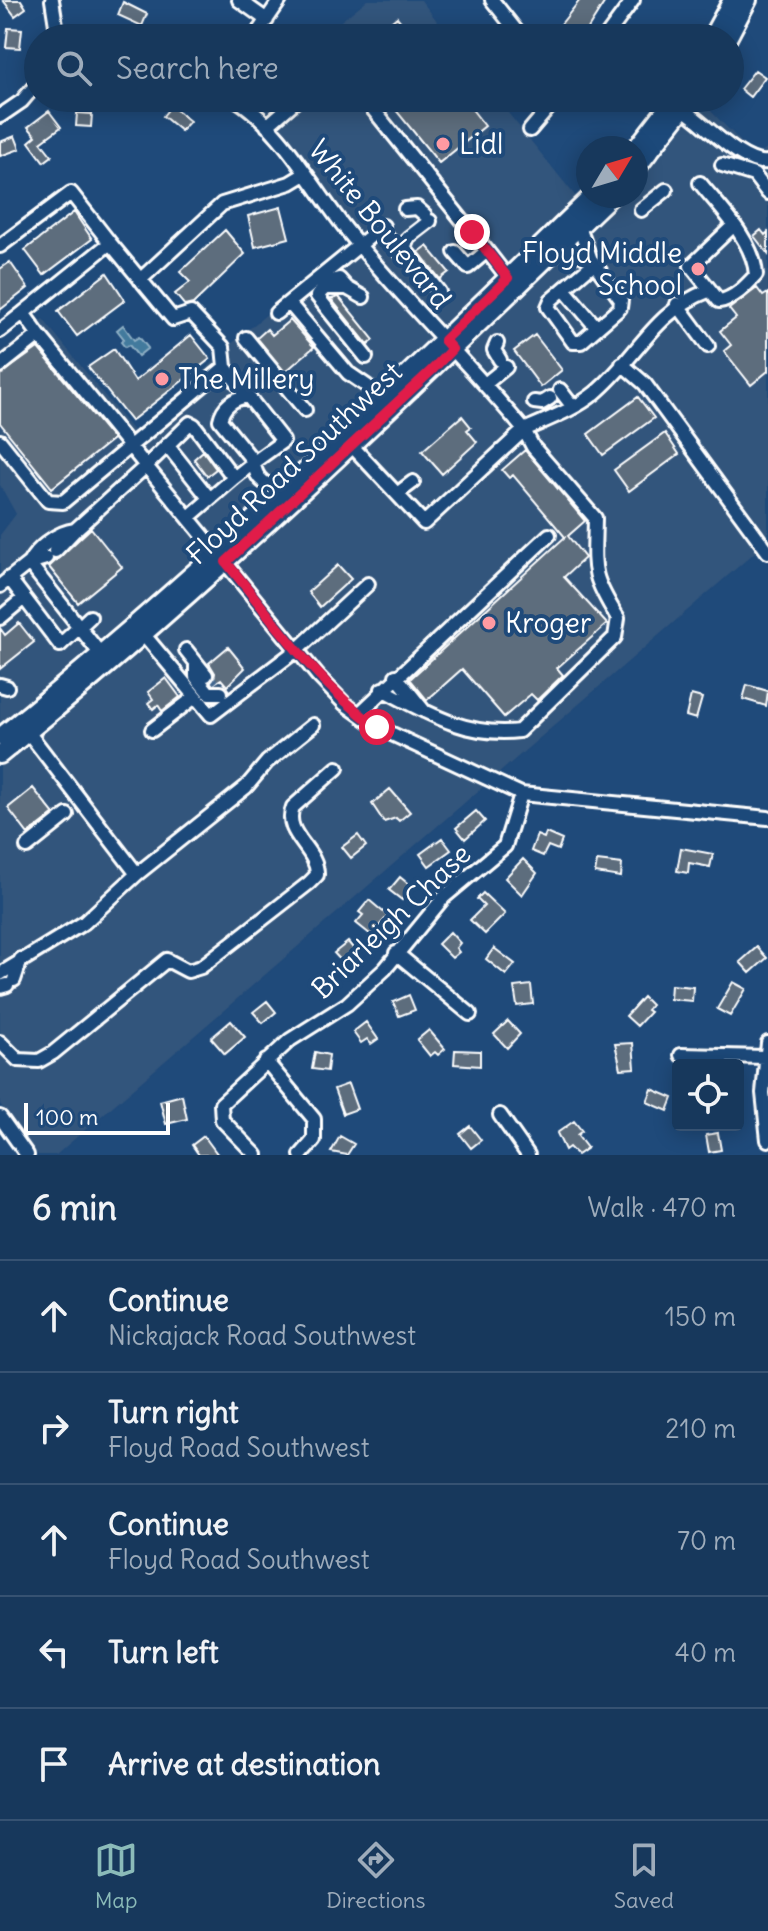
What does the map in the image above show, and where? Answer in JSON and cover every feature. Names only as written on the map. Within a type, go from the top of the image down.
[{"type":"main road","points":[[719,24],[732,0]]},
{"type":"main road","points":[[735,24],[748,0]]},
{"type":"main road","points":[[648,136],[673,112]]},
{"type":"main road","points":[[648,152],[676,112]]},
{"type":"main road","name":"Floyd Road Southwest","points":[[0,737],[102,656],[352,446],[508,278],[580,208]]},
{"type":"main road","name":"Floyd Road Southwest","points":[[0,755],[145,636],[285,489],[599,208]]},
{"type":"street","points":[[52,0],[57,24]]},
{"type":"street","points":[[239,0],[267,20]]},
{"type":"street","points":[[264,24],[280,0]]},
{"type":"street","points":[[492,0],[511,24]]},
{"type":"street","points":[[615,24],[633,0]]},
{"type":"street","points":[[0,116],[24,99]]},
{"type":"street","name":"White Boulevard","points":[[250,112],[267,126],[360,245],[485,384],[524,430],[533,447],[595,518],[594,574],[597,587],[618,618],[615,637],[519,731],[467,730],[382,689]]},
{"type":"street","points":[[267,126],[283,112]]},
{"type":"street","points":[[375,112],[508,278]]},
{"type":"street","points":[[530,130],[545,112]]},
{"type":"street","points":[[694,112],[744,158],[768,162]]},
{"type":"street","points":[[722,165],[754,175],[768,193]]},
{"type":"street","points":[[140,280],[222,204],[290,183],[305,174]]},
{"type":"street","points":[[700,183],[734,225],[755,265],[756,275],[748,284],[725,301],[719,301],[691,266],[734,225]]},
{"type":"street","points":[[641,210],[666,190]]},
{"type":"street","points":[[0,246],[71,193],[173,319],[191,313],[223,347],[225,367],[283,441],[189,517]]},
{"type":"street","points":[[405,209],[417,208],[427,218]]},
{"type":"street","points":[[394,244],[427,218]]},
{"type":"street","points":[[276,313],[381,228],[438,293],[404,248],[408,238],[427,218]]},
{"type":"street","points":[[579,227],[593,261],[621,300],[620,308],[581,342],[573,342],[548,307],[593,261]]},
{"type":"street","points":[[705,231],[715,242]]},
{"type":"street","points":[[715,242],[735,241],[745,247]]},
{"type":"street","points":[[0,331],[110,243]]},
{"type":"street","points":[[560,245],[593,261]]},
{"type":"street","points":[[455,252],[468,267],[487,251]]},
{"type":"street","points":[[348,373],[363,359],[319,303],[317,296],[328,282],[339,279],[363,297]]},
{"type":"street","points":[[564,289],[597,328]]},
{"type":"street","points":[[352,446],[424,523],[524,430],[573,407],[597,391],[677,304],[708,291]]},
{"type":"street","points":[[289,303],[348,373],[367,386],[379,402]]},
{"type":"street","points":[[677,304],[708,346]]},
{"type":"street","points":[[23,313],[327,685],[377,727],[521,794],[768,818]]},
{"type":"street","points":[[0,366],[39,335]]},
{"type":"street","points":[[246,338],[305,410]]},
{"type":"street","points":[[485,384],[503,363],[494,350],[497,343]]},
{"type":"street","points":[[622,364],[645,384],[768,552]]},
{"type":"street","points":[[0,441],[48,501],[63,502],[225,367]]},
{"type":"street","points":[[534,402],[538,404],[555,394],[573,407]]},
{"type":"street","points":[[248,396],[238,397],[222,410],[220,420],[254,462],[254,472],[265,484],[285,489]]},
{"type":"street","points":[[90,617],[60,645],[24,598],[4,582],[29,563],[51,554],[190,423],[223,459],[234,478]]},
{"type":"street","points":[[171,440],[209,498]]},
{"type":"street","points":[[397,494],[413,482]]},
{"type":"street","points":[[29,563],[34,554],[64,531],[75,530]]},
{"type":"street","points":[[359,714],[382,689],[549,535]]},
{"type":"street","points":[[29,563],[102,656]]},
{"type":"street","points":[[196,663],[196,677],[209,693],[298,649],[368,584]]},
{"type":"street","points":[[0,618],[24,598]]},
{"type":"street","points":[[145,636],[211,715],[217,689]]},
{"type":"street","points":[[186,650],[217,689]]},
{"type":"street","points":[[396,676],[425,712]]},
{"type":"street","points":[[152,730],[195,697]]},
{"type":"street","points":[[5,981],[21,959],[85,922],[137,874],[246,787],[267,762],[313,725]]},
{"type":"street","points":[[28,732],[137,874]]},
{"type":"street","points":[[0,1042],[18,1060],[45,1058],[167,960],[188,971],[201,967],[309,883],[317,875],[318,864],[294,830],[290,814],[293,807],[337,768]]},
{"type":"street","name":"Briarleigh Chase","points":[[256,1155],[222,1120],[219,1112],[221,1104],[290,1040],[347,1004],[444,897],[505,846],[521,794]]},
{"type":"street","points":[[27,847],[67,815]]},
{"type":"street","points":[[396,953],[470,1014]]},
{"type":"street","points":[[768,1043],[763,1093],[768,1140]]},
{"type":"street","points":[[681,1055],[765,1057]]},
{"type":"street","points":[[266,1061],[314,1119],[314,1140],[301,1155]]},
{"type":"street","points":[[500,1115],[528,1155]]},
{"type":"street","points":[[0,1117],[27,1155]]},
{"type":"shaded area","points":[[367,0],[421,0],[439,24],[337,24]]},
{"type":"shaded area","points":[[268,112],[507,112],[576,197],[576,208],[585,208],[590,214],[596,208],[648,208],[648,154],[686,112],[712,112],[756,157],[768,148],[768,541],[56,1155],[38,1155],[0,1104],[0,535],[16,514],[0,485],[0,353],[43,319],[138,437],[231,344],[351,244],[267,126]]},
{"type":"shaded area","points":[[123,325],[134,340],[139,337],[148,348],[138,356],[129,345],[125,347],[121,342],[124,339],[117,330]]},
{"type":"building","points":[[3,0],[21,0],[26,8],[15,16]]},
{"type":"building","points":[[580,0],[606,0],[591,24],[561,24]]},
{"type":"building","points":[[123,2],[147,14],[143,24],[118,15]]},
{"type":"building","points":[[397,17],[403,24],[388,24]]},
{"type":"building","points":[[8,28],[22,29],[20,48],[6,47]]},
{"type":"building","points":[[755,70],[765,77],[750,97],[744,92],[744,84]]},
{"type":"building","points":[[50,112],[61,127],[41,142],[52,156],[44,162],[29,142],[36,136],[28,127]]},
{"type":"building","points":[[166,112],[179,112],[190,121],[181,131],[163,116]]},
{"type":"building","name":"Lidl","points":[[397,112],[474,112],[485,126],[439,163]]},
{"type":"building","points":[[77,113],[92,114],[91,127],[76,126]]},
{"type":"building","points":[[15,136],[20,149],[0,156],[0,142]]},
{"type":"building","points":[[281,207],[289,238],[255,247],[248,216]]},
{"type":"building","points":[[74,212],[92,239],[44,275],[25,250]]},
{"type":"building","points":[[225,230],[245,254],[193,304],[185,306],[175,294],[190,282],[180,272]]},
{"type":"building","points":[[761,230],[765,235],[768,232],[768,254],[754,236]]},
{"type":"building","points":[[427,246],[449,272],[440,279],[419,252]]},
{"type":"building","points":[[10,262],[28,288],[0,310],[0,269]]},
{"type":"building","points":[[107,273],[125,300],[77,336],[58,311]]},
{"type":"building","points":[[757,288],[763,296],[768,293],[768,371],[751,385],[724,351],[731,345],[720,331],[736,318],[729,309]]},
{"type":"building","points":[[339,297],[374,340],[368,345],[331,299]]},
{"type":"building","points":[[290,320],[314,347],[285,372],[257,338],[267,329],[272,335]]},
{"type":"building","name":"The Millery","points":[[191,335],[210,359],[131,421],[88,367],[114,349],[135,381]]},
{"type":"building","points":[[535,335],[562,370],[541,387],[514,351]]},
{"type":"building","points":[[38,348],[113,439],[52,488],[0,423],[0,375]]},
{"type":"building","points":[[638,397],[654,418],[603,455],[588,434]]},
{"type":"building","points":[[462,416],[471,427],[467,430],[477,442],[442,474],[422,451]]},
{"type":"building","points":[[665,433],[679,454],[629,491],[614,470]]},
{"type":"building","points":[[525,450],[585,521],[568,536],[585,558],[564,577],[607,624],[557,668],[563,675],[537,700],[531,694],[504,717],[462,669],[427,700],[410,679],[565,537],[513,475],[509,478],[502,470]]},
{"type":"building","points":[[203,451],[216,469],[207,476],[194,459]]},
{"type":"building","points":[[91,528],[122,567],[78,603],[49,567]]},
{"type":"building","points":[[338,565],[351,579],[320,607],[308,592]]},
{"type":"building","points":[[19,623],[34,642],[0,669],[0,628],[5,635]]},
{"type":"building","points":[[228,647],[245,668],[227,686],[221,679],[213,684],[215,673],[209,663]]},
{"type":"building","points":[[166,678],[180,697],[162,711],[158,705],[153,709],[148,703],[153,699],[148,692]]},
{"type":"building","points":[[747,685],[768,691],[766,706],[743,699]]},
{"type":"building","points":[[691,695],[702,698],[696,719],[686,716]]},
{"type":"building","points":[[33,788],[54,814],[28,834],[8,808]]},
{"type":"building","points":[[390,789],[410,812],[399,821],[396,818],[384,822],[372,804]]},
{"type":"building","points":[[476,811],[485,821],[465,839],[456,828]]},
{"type":"building","points":[[546,833],[562,840],[558,850],[548,846],[543,856],[531,851],[537,835],[544,838]]},
{"type":"building","points":[[358,835],[366,846],[351,858],[342,847]]},
{"type":"building","points":[[442,838],[451,850],[429,866],[420,854]]},
{"type":"building","points":[[681,848],[713,854],[710,867],[689,863],[688,873],[677,871]]},
{"type":"building","points":[[523,859],[537,873],[522,895],[505,878]]},
{"type":"building","points":[[597,861],[622,864],[621,877],[595,873]]},
{"type":"building","points":[[400,877],[412,887],[402,900],[389,890]]},
{"type":"building","points":[[483,893],[505,914],[485,934],[470,920],[484,906],[477,899]]},
{"type":"building","points":[[369,900],[388,916],[371,935],[356,923],[363,915],[359,912]]},
{"type":"building","points":[[450,932],[460,943],[456,948],[459,952],[452,958],[438,944]]},
{"type":"building","points":[[348,942],[358,954],[345,965],[334,953]]},
{"type":"building","points":[[757,947],[767,958],[750,973],[740,962]]},
{"type":"building","points":[[494,948],[515,964],[506,975],[486,959]]},
{"type":"building","points":[[733,982],[746,989],[730,1016],[717,1009]]},
{"type":"building","points":[[531,985],[533,1004],[517,1006],[514,987]]},
{"type":"building","points":[[671,985],[693,987],[692,1001],[670,999]]},
{"type":"building","points":[[409,995],[415,1010],[399,1016],[393,1002]]},
{"type":"building","points":[[643,997],[651,1005],[647,1010],[650,1012],[637,1026],[626,1016]]},
{"type":"building","points":[[267,1001],[276,1012],[263,1023],[253,1012]]},
{"type":"building","points":[[231,1021],[245,1037],[225,1054],[211,1038]]},
{"type":"building","points":[[508,1021],[520,1034],[507,1048],[494,1034]]},
{"type":"building","points":[[366,1022],[378,1039],[371,1044],[367,1039],[361,1043],[353,1032]]},
{"type":"building","points":[[429,1030],[445,1049],[438,1055],[435,1052],[430,1056],[417,1040]]},
{"type":"building","points":[[633,1043],[635,1068],[621,1069],[615,1044]]},
{"type":"building","points":[[455,1050],[480,1051],[480,1066],[454,1064]]},
{"type":"building","points":[[315,1052],[329,1055],[327,1071],[312,1069]]},
{"type":"building","points":[[348,1084],[357,1109],[343,1114],[334,1089]]},
{"type":"building","points":[[652,1089],[672,1098],[668,1111],[647,1102]]},
{"type":"building","points":[[182,1095],[187,1119],[166,1124],[160,1101]]},
{"type":"building","points":[[574,1121],[582,1131],[577,1135],[587,1148],[577,1155],[569,1147],[565,1150],[557,1133]]},
{"type":"building","points":[[470,1126],[481,1140],[471,1148],[460,1134]]},
{"type":"building","points":[[718,1133],[721,1150],[709,1152],[706,1135]]},
{"type":"building","points":[[204,1136],[218,1155],[199,1155],[192,1145]]},
{"type":"building","points":[[340,1136],[354,1144],[347,1155],[331,1152]]},
{"type":"tunnel","points":[[206,675],[214,685]]},
{"type":"place","name":"Lidl","points":[[443,144]]},
{"type":"place","name":"Floyd Middle School","points":[[698,269]]},
{"type":"place","name":"The Millery","points":[[162,379]]},
{"type":"place","name":"Kroger","points":[[489,623]]},
{"type":"route","points":[[377,727],[345,704],[318,676],[226,562],[432,370],[452,349],[444,340],[508,278],[472,232]]}]
